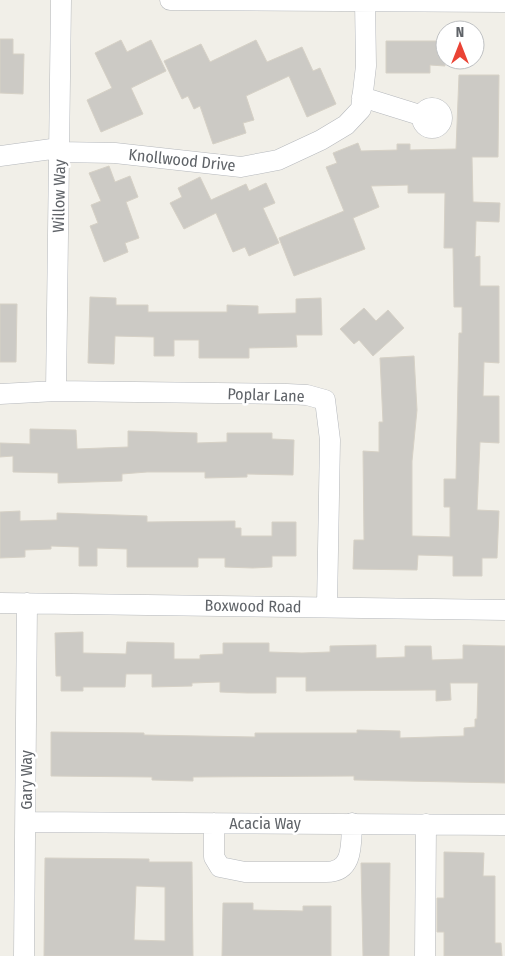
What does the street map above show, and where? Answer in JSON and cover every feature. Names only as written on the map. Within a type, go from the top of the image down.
[{"type":"street","name":"Willow Way","points":[[56,391],[60,0]]},
{"type":"street","points":[[170,0],[443,0],[505,2]]},
{"type":"street","name":"Knollwood Drive","points":[[0,156],[59,150],[115,153],[241,166],[278,160],[346,125],[360,109],[366,66],[365,1]]},
{"type":"street","points":[[362,97],[423,116]]},
{"type":"street","name":"Poplar Lane","points":[[0,394],[56,391],[287,394],[307,395],[325,400],[330,440],[327,606]]},
{"type":"street","name":"Boxwood Road","points":[[0,603],[327,606],[505,610]]},
{"type":"street","name":"Gary Way","points":[[24,956],[27,603]]},
{"type":"street","name":"Acacia Way","points":[[26,822],[505,825]]},
{"type":"street","points":[[214,823],[214,857],[220,867],[245,872],[326,872],[338,870],[347,862],[350,853],[352,823]]},
{"type":"street","points":[[425,956],[426,824]]},
{"type":"building","points":[[0,39],[13,39],[13,54],[24,54],[23,94],[0,93]]},
{"type":"building","points":[[121,40],[127,52],[151,40],[166,71],[131,88],[143,114],[101,132],[87,100],[112,88],[95,53]]},
{"type":"building","points":[[256,40],[267,62],[302,47],[313,71],[320,68],[336,104],[307,117],[289,76],[246,96],[254,120],[243,123],[246,133],[213,144],[200,106],[194,109],[188,96],[182,99],[164,61],[201,44],[210,62]]},
{"type":"building","points":[[386,41],[435,41],[435,65],[430,65],[430,73],[386,73]]},
{"type":"building","points":[[459,75],[499,75],[498,157],[472,157],[473,202],[500,203],[499,222],[476,221],[475,257],[480,256],[480,286],[499,286],[499,363],[484,362],[483,396],[499,396],[499,443],[480,442],[477,510],[499,511],[497,558],[482,558],[482,576],[453,576],[453,556],[418,555],[417,570],[353,569],[354,540],[364,540],[363,451],[379,452],[379,422],[383,422],[380,358],[414,356],[417,410],[412,461],[412,536],[450,537],[450,507],[444,507],[444,479],[456,479],[459,333],[462,333],[462,307],[454,307],[453,248],[444,248],[445,193],[408,193],[408,185],[371,186],[379,207],[353,218],[365,249],[294,276],[279,238],[344,211],[326,167],[337,163],[333,153],[358,143],[361,151],[397,150],[397,144],[410,144],[410,150],[456,149]]},
{"type":"building","points":[[109,166],[115,182],[130,176],[138,197],[126,202],[139,238],[125,243],[128,252],[104,262],[90,226],[98,223],[91,205],[101,201],[89,173]]},
{"type":"building","points":[[200,177],[211,200],[246,184],[249,191],[266,183],[275,203],[263,208],[279,243],[249,256],[245,247],[233,252],[216,213],[184,229],[170,203],[182,197],[178,188]]},
{"type":"building","points":[[90,297],[116,298],[116,305],[148,305],[148,312],[227,312],[227,305],[258,306],[258,314],[296,313],[296,299],[321,298],[322,335],[296,335],[297,347],[249,348],[249,358],[199,358],[199,340],[174,340],[174,356],[154,356],[154,337],[115,336],[114,364],[88,363]]},
{"type":"building","points":[[0,304],[17,304],[16,362],[0,362]]},
{"type":"building","points":[[364,308],[376,321],[388,310],[404,328],[373,356],[359,340],[354,344],[340,329]]},
{"type":"building","points":[[30,429],[76,430],[77,449],[128,447],[128,431],[197,433],[197,443],[227,442],[227,433],[272,433],[272,439],[294,440],[293,475],[247,474],[247,477],[205,478],[205,472],[147,472],[122,474],[122,481],[58,483],[58,473],[13,472],[13,456],[0,457],[0,443],[30,444]]},
{"type":"building","points":[[20,511],[20,521],[57,520],[57,513],[147,516],[147,522],[235,521],[235,528],[241,528],[241,536],[272,536],[272,522],[296,522],[296,556],[272,556],[272,567],[253,568],[225,567],[225,558],[198,558],[198,567],[127,567],[127,549],[97,548],[97,566],[79,566],[79,547],[51,546],[51,549],[25,550],[25,557],[0,558],[0,512]]},
{"type":"building","points":[[83,632],[83,653],[126,654],[127,642],[174,643],[174,659],[200,659],[200,655],[223,654],[223,643],[269,643],[269,652],[302,653],[330,652],[330,646],[376,645],[376,658],[405,657],[405,646],[431,646],[432,660],[463,659],[463,645],[505,646],[505,783],[354,780],[354,776],[193,777],[193,781],[152,780],[152,777],[51,776],[51,732],[255,737],[255,733],[357,733],[357,730],[400,731],[400,738],[464,736],[464,728],[475,727],[475,719],[477,719],[478,683],[450,683],[451,700],[436,701],[436,690],[306,691],[306,677],[276,677],[276,693],[220,692],[220,682],[192,683],[192,686],[152,687],[152,674],[126,674],[125,687],[83,687],[83,691],[61,691],[61,676],[56,676],[55,633]]},
{"type":"building","points":[[444,852],[484,853],[483,876],[495,876],[495,943],[501,943],[502,956],[444,956],[444,932],[437,932],[437,898],[444,898]]},
{"type":"building","points":[[45,858],[149,859],[149,862],[192,862],[193,956],[44,956]],"holes":[[[136,886],[165,887],[165,941],[134,940]]]},
{"type":"building","points":[[361,863],[390,863],[389,956],[363,956]]},
{"type":"building","points":[[223,903],[253,903],[253,910],[303,911],[303,906],[331,906],[331,956],[222,956]]}]
